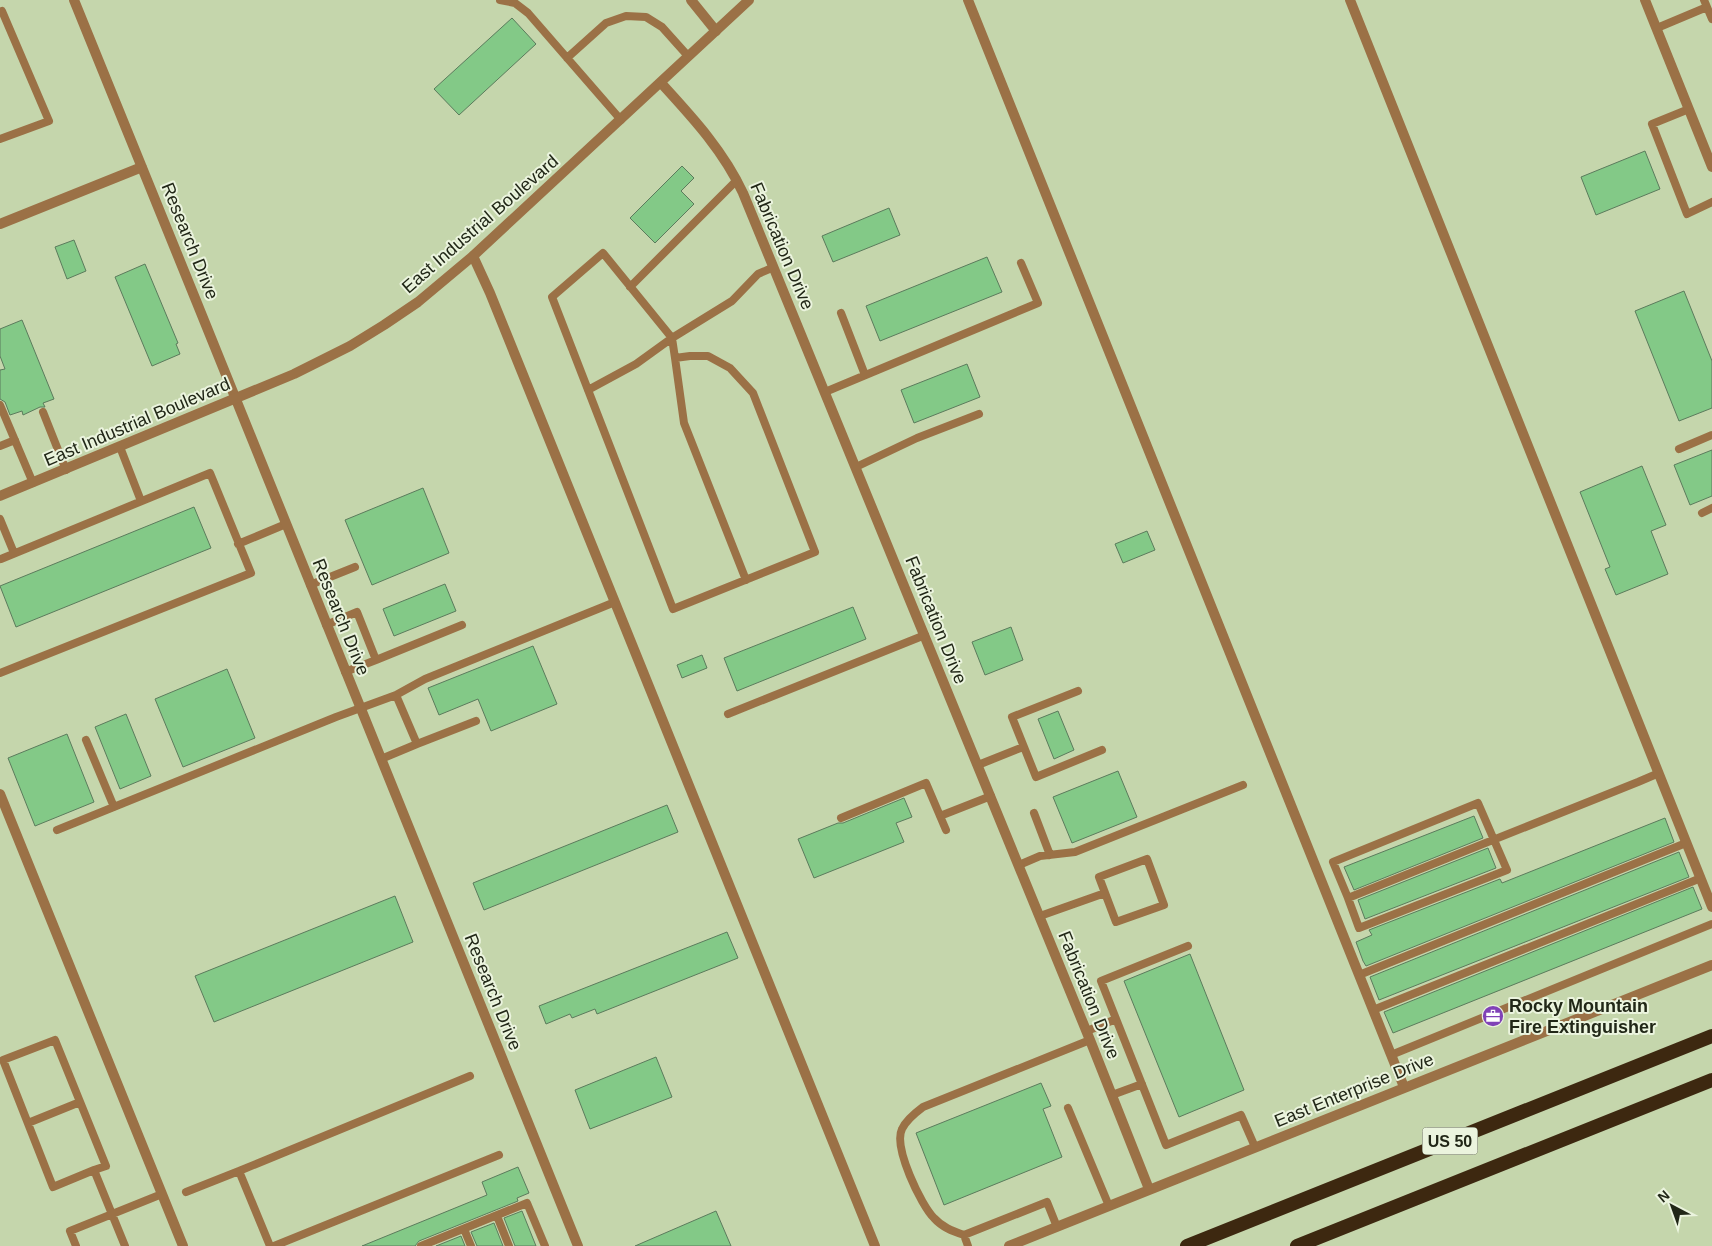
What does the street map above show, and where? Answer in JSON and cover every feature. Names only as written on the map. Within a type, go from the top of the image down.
[{"type":"highway","name":"US 50","points":[[1187,1246],[1712,1036]]},
{"type":"highway","name":"US 50","points":[[1297,1246],[1712,1080]]},
{"type":"street","name":"Research Drive","points":[[74,0],[578,1246]]},
{"type":"street","points":[[691,0],[716,30]]},
{"type":"street","name":"East Industrial Boulevard","points":[[0,496],[294,374],[350,346],[418,302],[473,256],[749,0]]},
{"type":"street","points":[[968,0],[1404,1087]]},
{"type":"street","points":[[1350,0],[1712,907]]},
{"type":"street","points":[[1645,0],[1712,167]]},
{"type":"street","name":"Fabrication Drive","points":[[661,83],[702,129],[738,180],[1040,916],[1149,1189]]},
{"type":"street","points":[[0,224],[142,168]]},
{"type":"street","points":[[473,256],[490,293],[875,1246]]},
{"type":"street","points":[[0,794],[182,1246]]},
{"type":"street","name":"East Enterprise Drive","points":[[1009,1246],[1712,964]]},
{"type":"lane","points":[[500,0],[515,3],[528,13],[621,120]]},
{"type":"lane","points":[[1656,28],[1706,4],[1712,20]]},
{"type":"lane","points":[[0,139],[49,121],[2,11]]},
{"type":"lane","points":[[567,58],[606,23],[626,16],[646,17],[662,27],[688,56]]},
{"type":"lane","points":[[1689,108],[1652,124],[1687,214],[1712,202]]},
{"type":"lane","points":[[630,287],[738,180]]},
{"type":"lane","points":[[675,358],[708,356],[730,368],[753,393],[816,552],[746,580],[673,609],[552,297],[603,253],[672,338],[684,423],[746,580]]},
{"type":"lane","points":[[825,392],[1038,303],[1021,263]]},
{"type":"lane","points":[[588,390],[636,364],[672,338],[732,301],[758,274],[774,267]]},
{"type":"lane","points":[[841,314],[865,375]]},
{"type":"lane","points":[[0,405],[32,483]]},
{"type":"lane","points":[[43,412],[66,470]]},
{"type":"lane","points":[[856,467],[917,438],[979,414]]},
{"type":"lane","points":[[1678,449],[1712,436]]},
{"type":"lane","points":[[0,446],[15,440]]},
{"type":"lane","points":[[120,447],[141,501]]},
{"type":"lane","points":[[0,673],[251,573],[210,473],[1,559]]},
{"type":"lane","points":[[1702,512],[1712,508]]},
{"type":"lane","points":[[0,519],[14,553]]},
{"type":"lane","points":[[238,544],[286,524]]},
{"type":"lane","points":[[310,585],[354,566]]},
{"type":"lane","points":[[57,830],[336,716],[396,695],[425,679],[615,602]]},
{"type":"lane","points":[[326,625],[358,612],[376,660]]},
{"type":"lane","points":[[345,672],[462,625]]},
{"type":"lane","points":[[728,714],[925,635]]},
{"type":"lane","points":[[1078,691],[1012,717],[1023,747],[1036,778],[1102,750]]},
{"type":"lane","points":[[396,695],[417,744]]},
{"type":"lane","points":[[381,759],[476,721]]},
{"type":"lane","points":[[86,740],[114,807]]},
{"type":"lane","points":[[978,765],[1023,747]]},
{"type":"lane","points":[[1348,898],[1659,773]]},
{"type":"lane","points":[[841,818],[926,783],[946,830]]},
{"type":"lane","points":[[1019,865],[1040,856],[1075,852],[1243,784]]},
{"type":"lane","points":[[940,816],[991,796]]},
{"type":"lane","points":[[1478,803],[1507,870],[1359,928],[1348,898],[1333,862],[1478,803]]},
{"type":"lane","points":[[1034,813],[1050,855]]},
{"type":"lane","points":[[1359,975],[1686,843]]},
{"type":"lane","points":[[1147,859],[1164,904],[1116,922],[1105,893],[1099,877],[1147,859]]},
{"type":"lane","points":[[1373,1010],[1701,878]]},
{"type":"lane","points":[[1040,916],[1105,893]]},
{"type":"lane","points":[[1391,1055],[1712,924]]},
{"type":"lane","points":[[1188,946],[1101,981],[1166,1145],[1241,1115],[1255,1147]]},
{"type":"lane","points":[[1057,1227],[1047,1202],[964,1235],[949,1230],[934,1218],[922,1202],[902,1155],[901,1131],[911,1117],[923,1107],[1088,1035],[1116,1019]]},
{"type":"lane","points":[[54,1040],[106,1166],[53,1188],[28,1123],[3,1060],[54,1040]]},
{"type":"lane","points":[[186,1192],[470,1076]]},
{"type":"lane","points":[[1112,1096],[1142,1084]]},
{"type":"lane","points":[[28,1123],[80,1102]]},
{"type":"lane","points":[[1068,1108],[1109,1206]]},
{"type":"lane","points":[[274,1246],[499,1155]]},
{"type":"lane","points":[[94,1170],[125,1246]]},
{"type":"lane","points":[[239,1170],[270,1246]]},
{"type":"lane","points":[[76,1246],[70,1231],[162,1194]]},
{"type":"lane","points":[[421,1246],[431,1244],[527,1203],[545,1246]]},
{"type":"lane","points":[[497,1216],[509,1246]]},
{"type":"lane","points":[[464,1229],[471,1246]]},
{"type":"lane","points":[[964,1235],[968,1246]]},
{"type":"building","points":[[512,18],[536,44],[459,115],[434,89]]},
{"type":"building","points":[[1645,151],[1660,189],[1596,215],[1581,177]]},
{"type":"building","points":[[682,166],[694,178],[681,191],[694,204],[655,243],[630,218]]},
{"type":"building","points":[[889,208],[900,235],[833,262],[822,236]]},
{"type":"building","points":[[74,240],[86,271],[67,279],[55,247]]},
{"type":"building","points":[[987,257],[1002,292],[880,341],[866,306]]},
{"type":"building","points":[[145,264],[178,343],[176,344],[180,354],[152,366],[115,277]]},
{"type":"building","points":[[1684,291],[1712,361],[1712,408],[1679,421],[1635,311]]},
{"type":"building","points":[[22,320],[54,399],[43,403],[45,407],[40,407],[23,415],[22,411],[10,415],[5,402],[0,399],[0,370],[5,369],[0,356],[0,329]]},
{"type":"building","points":[[967,364],[980,397],[914,423],[901,390]]},
{"type":"building","points":[[1712,450],[1712,496],[1690,505],[1674,465]]},
{"type":"building","points":[[1642,466],[1666,525],[1651,531],[1668,574],[1616,595],[1605,569],[1610,567],[1580,492]]},
{"type":"building","points":[[423,488],[449,553],[372,585],[345,520]]},
{"type":"building","points":[[194,507],[211,548],[16,627],[0,586]]},
{"type":"building","points":[[1147,531],[1155,550],[1123,563],[1115,544]]},
{"type":"building","points":[[445,584],[456,611],[394,636],[383,609]]},
{"type":"building","points":[[853,607],[866,639],[737,691],[724,658]]},
{"type":"building","points":[[1011,627],[1023,660],[985,675],[972,642]]},
{"type":"building","points":[[533,646],[557,704],[491,731],[478,699],[439,715],[428,688]]},
{"type":"building","points":[[702,655],[707,668],[682,678],[677,665]]},
{"type":"building","points":[[227,669],[255,738],[183,767],[155,699]]},
{"type":"building","points":[[1058,711],[1074,750],[1054,759],[1038,719]]},
{"type":"building","points":[[126,714],[151,776],[120,789],[95,727]]},
{"type":"building","points":[[67,734],[94,802],[35,826],[8,758]]},
{"type":"building","points":[[1118,771],[1137,817],[1072,843],[1053,797]]},
{"type":"building","points":[[904,798],[912,817],[896,823],[904,842],[814,878],[798,839]]},
{"type":"building","points":[[667,805],[678,832],[484,910],[473,883]]},
{"type":"building","points":[[1474,816],[1483,838],[1354,890],[1344,867]]},
{"type":"building","points":[[1665,818],[1674,842],[1366,966],[1363,961],[1356,942],[1372,935],[1369,930],[1500,879],[1502,883]]},
{"type":"building","points":[[1488,848],[1496,868],[1365,919],[1358,900]]},
{"type":"building","points":[[1679,852],[1689,877],[1379,1000],[1370,977]]},
{"type":"building","points":[[1693,887],[1702,909],[1393,1033],[1384,1012]]},
{"type":"building","points":[[395,896],[413,942],[214,1022],[195,976]]},
{"type":"building","points":[[727,932],[738,958],[597,1014],[595,1009],[572,1018],[570,1014],[546,1024],[539,1006]]},
{"type":"building","points":[[1190,954],[1244,1090],[1179,1117],[1124,981]]},
{"type":"building","points":[[656,1057],[672,1097],[590,1129],[575,1090]]},
{"type":"building","points":[[1041,1083],[1051,1106],[1043,1109],[1062,1157],[944,1205],[916,1133]]},
{"type":"building","points":[[518,1167],[529,1193],[517,1198],[518,1201],[419,1241],[415,1246],[362,1246],[487,1195],[482,1182]]},
{"type":"building","points":[[522,1211],[536,1246],[515,1246],[504,1218]]},
{"type":"building","points":[[716,1211],[731,1246],[635,1246]]},
{"type":"building","points":[[494,1223],[503,1246],[477,1246],[471,1232]]},
{"type":"building","points":[[461,1236],[465,1246],[436,1246]]},
{"type":"place","name":"Rocky Mountain Fire Extinguisher","points":[[1493,1016]]}]
